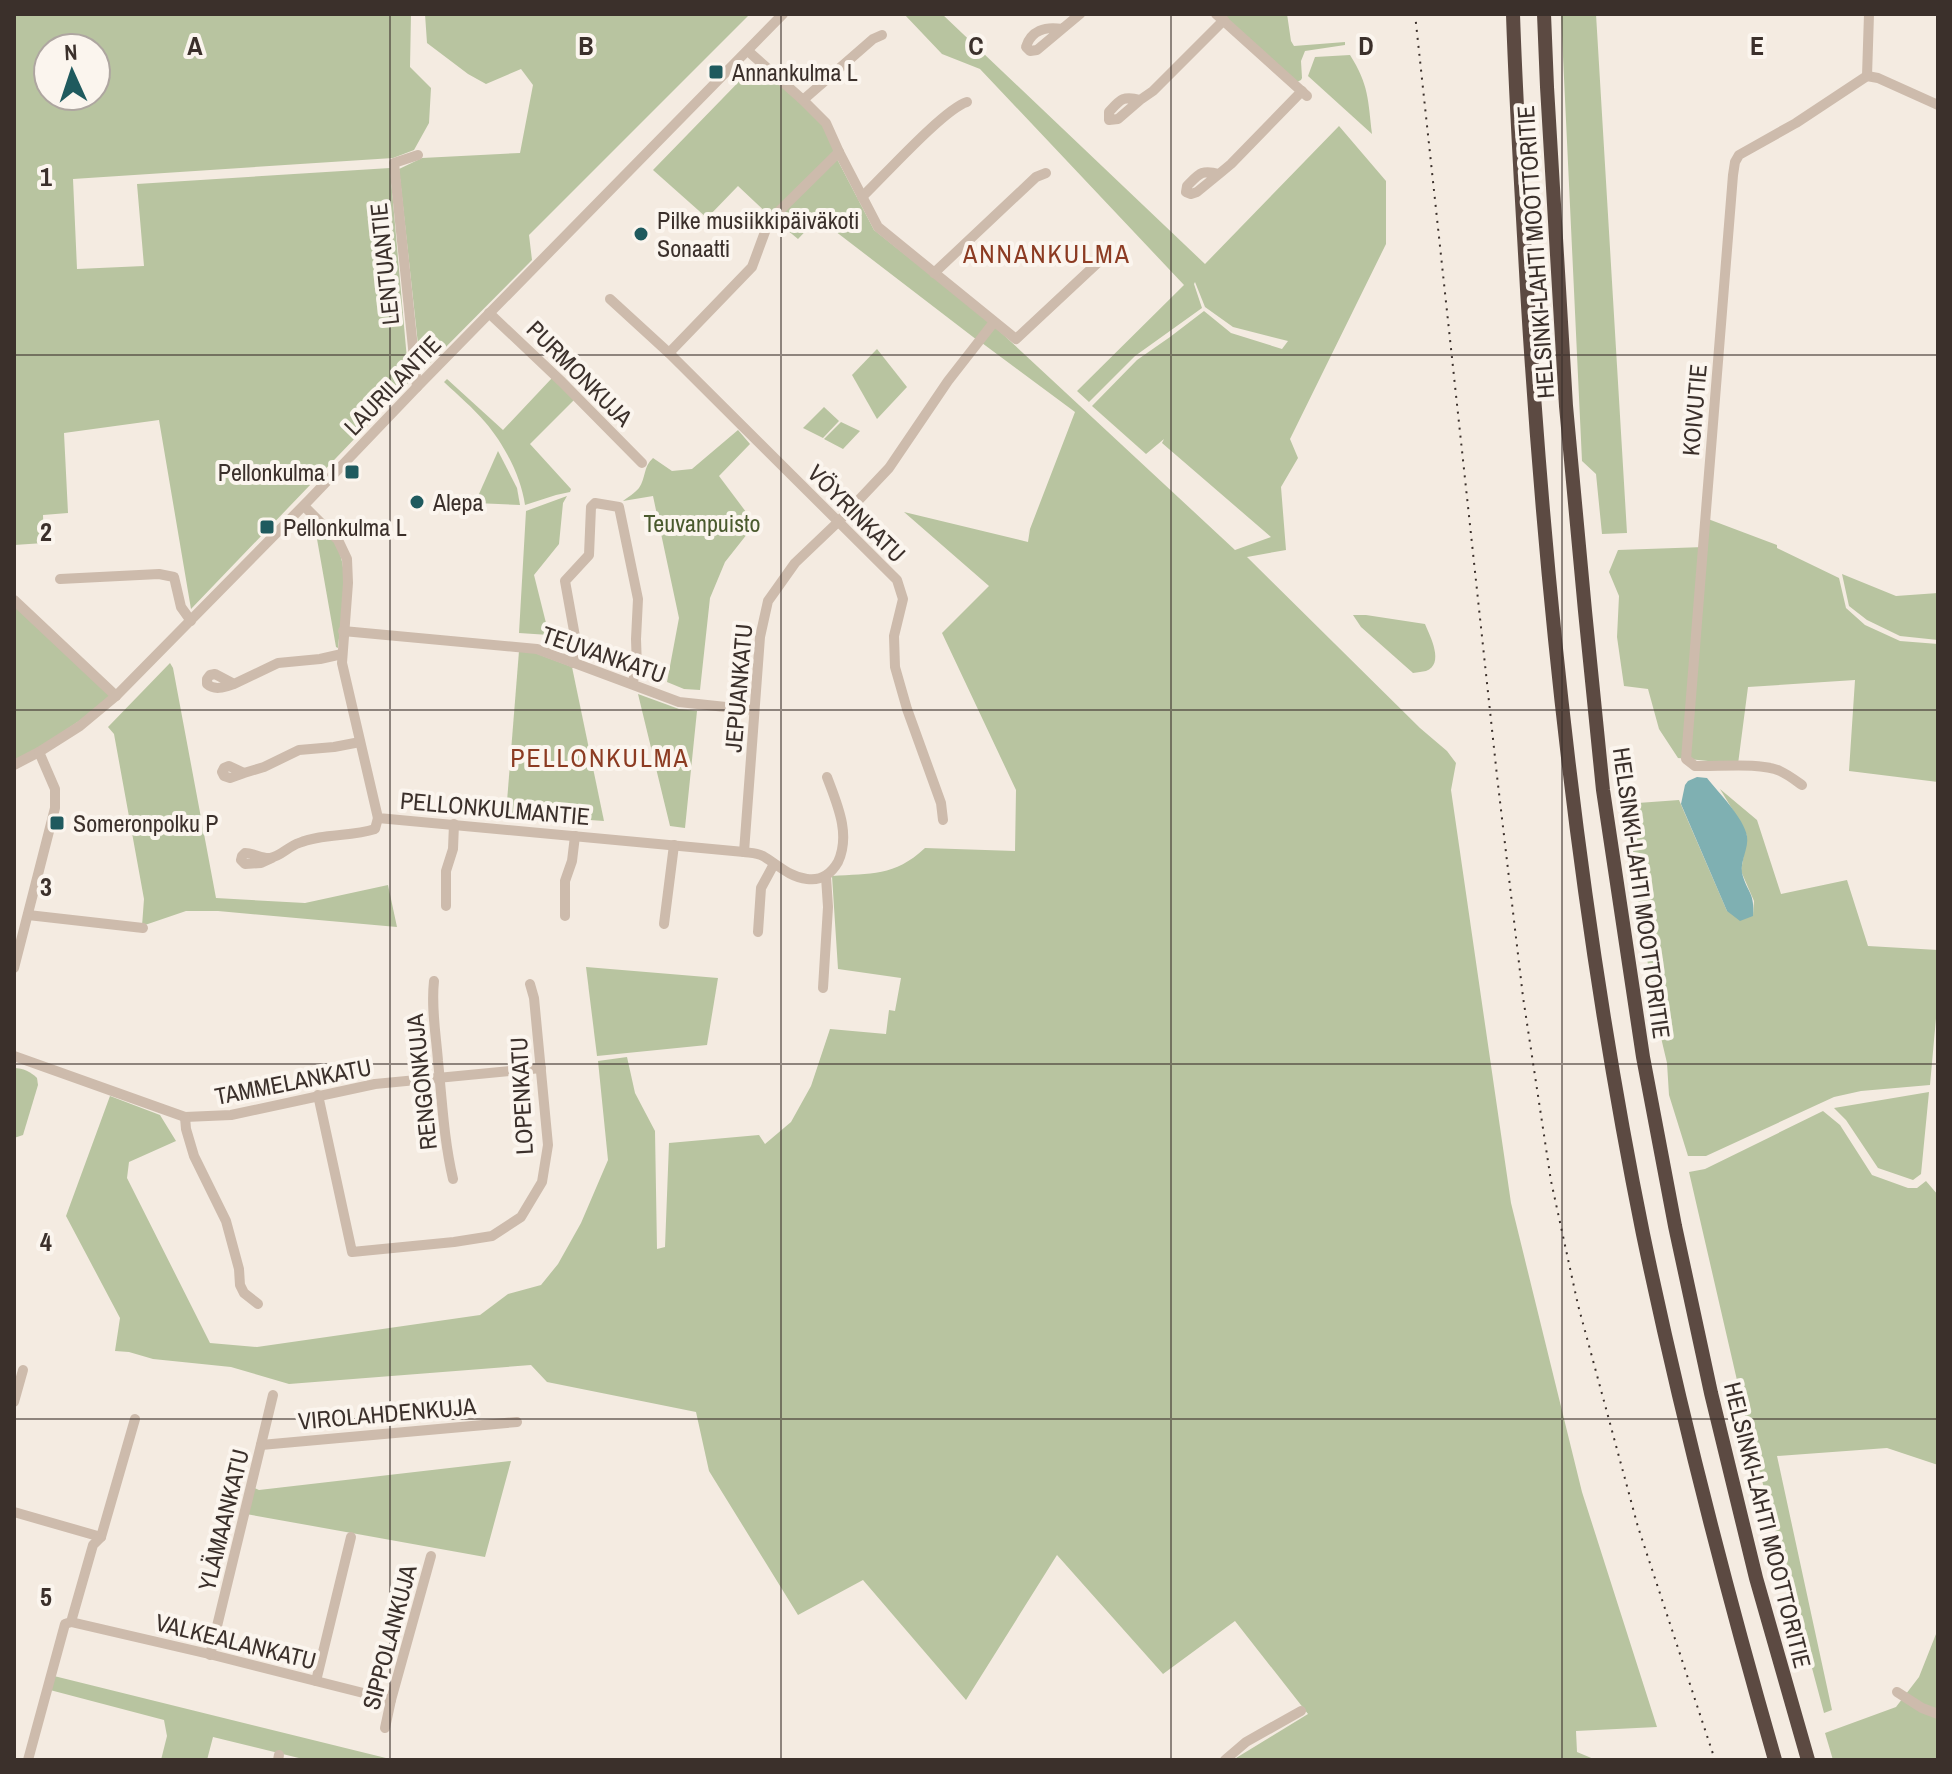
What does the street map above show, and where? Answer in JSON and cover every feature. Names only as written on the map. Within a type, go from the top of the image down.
[{"type":"highway","name":"HELSINKI-LAHTI MOOTTORITIE","points":[[1513,14],[1535,411],[1551,615],[1574,812],[1612,1062],[1643,1232],[1680,1400],[1775,1760]]},
{"type":"highway","name":"HELSINKI-LAHTI MOOTTORITIE","points":[[1544,14],[1566,406],[1583,595],[1603,790],[1643,1057],[1711,1393],[1756,1578],[1808,1760]]},
{"type":"street","name":"LAURILANTIE","points":[[14,765],[80,726],[116,696],[783,14]]},
{"type":"street","points":[[1062,29],[1080,14]]},
{"type":"street","points":[[1869,14],[1867,76],[1938,105]]},
{"type":"street","points":[[1140,100],[1153,91],[1220,17],[1305,94],[1219,174]]},
{"type":"street","points":[[803,100],[873,39],[882,35]]},
{"type":"street","points":[[748,51],[826,123],[878,227],[1016,339],[1106,255],[1117,254]]},
{"type":"street","name":"KOIVUTIE","points":[[1802,785],[1773,769],[1695,766],[1686,759],[1733,175],[1739,155],[1796,123],[1867,76]]},
{"type":"street","points":[[862,197],[933,127],[959,104],[967,102]]},
{"type":"street","points":[[669,353],[752,267],[769,221],[839,152]]},
{"type":"street","name":"LENTUANTIE","points":[[417,387],[394,163],[418,155]]},
{"type":"street","points":[[934,273],[1036,177],[1046,173]]},
{"type":"street","name":"VÖYRINKATU","points":[[610,299],[669,353],[897,580],[903,599],[894,636],[895,667],[941,803],[943,820]]},
{"type":"street","name":"PURMONKUJA","points":[[489,313],[642,463]]},
{"type":"street","name":"JEPUANKATU","points":[[744,852],[760,637],[768,601],[795,563],[889,468],[948,381],[994,322]]},
{"type":"street","points":[[573,663],[576,642],[565,581],[589,555],[591,507],[595,503],[619,507],[638,599],[637,668],[632,684]]},
{"type":"street","name":"PELLONKULMANTIE","points":[[304,506],[338,540],[347,559],[342,663],[378,818],[761,854],[794,875],[809,880],[826,877]]},
{"type":"street","points":[[60,579],[159,574],[174,577],[181,607],[191,621]]},
{"type":"street","points":[[14,600],[116,696]]},
{"type":"street","name":"TEUVANKATU","points":[[343,631],[537,649],[679,702],[754,710]]},
{"type":"street","points":[[234,684],[278,663],[342,654]]},
{"type":"street","points":[[244,773],[299,750],[360,742]]},
{"type":"street","points":[[14,968],[56,799],[55,789],[39,752]]},
{"type":"street","points":[[823,988],[828,907],[826,877],[834,870],[844,839],[839,809],[827,777]]},
{"type":"street","points":[[272,858],[298,843],[375,829],[378,818]]},
{"type":"street","points":[[446,906],[446,871],[453,849],[454,824]]},
{"type":"street","points":[[565,916],[565,881],[572,861],[575,836]]},
{"type":"street","points":[[664,924],[674,845]]},
{"type":"street","points":[[758,932],[761,888],[774,864]]},
{"type":"street","points":[[28,915],[143,928]]},
{"type":"street","name":"RENGONKUJA","points":[[434,981],[432,998],[439,1078],[453,1179]]},
{"type":"street","name":"LOPENKATU","points":[[318,1095],[352,1252],[492,1236],[521,1217],[542,1182],[548,1145],[534,998],[530,984]]},
{"type":"street","name":"TAMMELANKATU","points":[[14,1056],[185,1117],[231,1115],[375,1084],[541,1068]]},
{"type":"street","points":[[185,1117],[194,1156],[226,1221],[239,1269],[240,1285],[244,1293],[258,1304]]},
{"type":"street","points":[[14,1402],[23,1370]]},
{"type":"street","name":"YLÄMAANKATU","points":[[210,1655],[273,1395]]},
{"type":"street","points":[[28,1760],[65,1624],[71,1622],[93,1545],[101,1537],[135,1419]]},
{"type":"street","name":"VIROLAHDENKUJA","points":[[261,1445],[517,1422]]},
{"type":"street","points":[[14,1512],[101,1537]]},
{"type":"street","points":[[316,1681],[351,1537]]},
{"type":"street","name":"SIPPOLANKUJA","points":[[385,1728],[431,1556]]},
{"type":"street","name":"VALKEALANKATU","points":[[71,1622],[391,1700]]},
{"type":"street","points":[[1897,1692],[1938,1714]]},
{"type":"street","points":[[1225,1760],[1246,1742],[1301,1711]]},
{"type":"green space","points":[[14,14],[411,14],[410,67],[431,88],[429,123],[414,150],[393,158],[73,179],[77,269],[144,266],[137,184],[390,168],[409,382],[191,609],[159,420],[64,433],[68,513],[43,515],[44,543],[14,545]]},
{"type":"green space","points":[[425,14],[750,14],[529,235],[532,260],[421,372],[399,169],[422,158],[520,153],[533,85],[521,69],[486,84],[468,74],[427,43]]},
{"type":"green space","points":[[904,14],[942,14],[1205,264],[1339,126],[1386,181],[1386,244],[1290,439],[1298,458],[1281,487],[1286,550],[1247,557],[1456,763],[1451,790],[1511,1203],[1582,1492],[1657,1727],[1576,1731],[1577,1752],[1596,1760],[1238,1760],[1236,1758],[1308,1714],[1235,1621],[1163,1674],[1057,1555],[966,1700],[863,1580],[798,1615],[709,1471],[696,1412],[547,1382],[531,1365],[289,1384],[231,1367],[153,1359],[115,1351],[120,1318],[66,1216],[110,1096],[160,1115],[176,1141],[129,1162],[127,1178],[210,1343],[257,1347],[480,1315],[508,1294],[541,1285],[558,1264],[581,1223],[608,1160],[598,1061],[627,1057],[635,1093],[655,1131],[657,1249],[665,1247],[669,1143],[759,1135],[765,1144],[791,1122],[811,1086],[830,1029],[886,1034],[889,1010],[895,1011],[901,978],[838,969],[832,876],[892,869],[925,848],[1015,851],[1016,790],[942,633],[989,586],[904,512],[1028,542],[1030,529],[1075,412],[982,343],[994,326],[1235,550],[1271,537],[1162,443],[1164,439],[1146,454],[1092,406],[1137,360],[1204,311],[1231,333],[1282,349],[1288,341],[1233,327],[1205,307],[1195,282],[1202,308],[1135,356],[1089,402],[1077,391],[1184,285],[980,69],[942,54]]},
{"type":"green space","points":[[1221,14],[1287,14],[1294,46],[1345,42],[1345,45],[1305,51],[1301,61],[1302,78],[1297,82]]},
{"type":"green space","points":[[1561,14],[1596,14],[1627,533],[1602,534],[1596,474],[1582,461]]},
{"type":"green space","points":[[1350,55],[1364,84],[1372,134],[1308,76],[1315,57]]},
{"type":"green space","points":[[757,63],[824,125],[835,151],[770,216],[738,186],[707,218],[653,170]]},
{"type":"green space","points":[[837,159],[874,230],[990,322],[977,340],[818,218],[798,239],[775,220]]},
{"type":"green space","points":[[877,349],[907,387],[877,419],[852,375]]},
{"type":"green space","points":[[552,378],[575,399],[530,444],[571,489],[570,492],[525,505],[516,472],[499,440],[444,382],[447,379],[503,430]]},
{"type":"green space","points":[[824,407],[839,421],[823,438],[803,428]]},
{"type":"green space","points":[[841,422],[860,431],[843,449],[824,439]]},
{"type":"green space","name":"Teuvanpuisto","points":[[738,430],[750,444],[719,476],[755,524],[725,562],[710,598],[700,690],[684,689],[667,682],[679,618],[653,496],[623,501],[639,488],[653,458],[672,471],[692,469]]},
{"type":"green space","points":[[498,451],[517,488],[520,505],[475,503]]},
{"type":"green space","points":[[567,496],[563,503],[559,544],[534,575],[549,635],[519,633],[526,511]]},
{"type":"green space","points":[[1708,519],[1777,545],[1777,548],[1839,578],[1846,608],[1865,625],[1900,641],[1938,644],[1938,782],[1849,771],[1855,680],[1748,687],[1738,764],[1678,758],[1659,729],[1648,689],[1624,686],[1617,637],[1619,596],[1609,572],[1618,550],[1704,547]]},
{"type":"green space","points":[[314,522],[329,536],[341,556],[344,595],[338,648],[336,647]]},
{"type":"green space","points":[[1842,574],[1896,596],[1938,593],[1938,640],[1900,636],[1867,620],[1849,606]]},
{"type":"green space","points":[[14,604],[116,696],[14,765]]},
{"type":"green space","points":[[1353,615],[1425,624],[1433,642],[1435,662],[1432,667],[1413,673],[1361,627]]},
{"type":"green space","points":[[519,651],[535,653],[572,667],[604,821],[506,814]]},
{"type":"green space","points":[[170,663],[216,898],[305,903],[388,885],[397,927],[218,911],[186,911],[142,926],[144,899],[114,734],[108,727]]},
{"type":"green space","points":[[638,694],[679,709],[697,711],[685,828],[670,826]]},
{"type":"green space","points":[[1720,789],[1757,820],[1781,894],[1847,880],[1868,946],[1938,950],[1938,996],[1930,1085],[1861,1091],[1834,1097],[1706,1156],[1688,1156],[1669,1095],[1667,1063],[1655,1012],[1624,804],[1679,800],[1727,911],[1753,915],[1754,901],[1741,871],[1747,836]]},
{"type":"green space","points":[[586,967],[718,978],[707,1045],[597,1056]]},
{"type":"green space","points":[[14,1068],[32,1074],[37,1078],[38,1085],[23,1135],[14,1138]]},
{"type":"green space","points":[[1929,1092],[1921,1174],[1913,1180],[1878,1168],[1846,1120],[1834,1108]]},
{"type":"green space","points":[[1823,1111],[1840,1125],[1872,1175],[1908,1188],[1917,1188],[1926,1181],[1938,1195],[1938,1465],[1887,1448],[1777,1456],[1832,1710],[1824,1713],[1748,1428],[1689,1172],[1705,1169]]},
{"type":"green space","points":[[511,1461],[485,1557],[246,1514],[252,1487],[259,1490]]},
{"type":"green space","points":[[1938,1629],[1938,1760],[1833,1760],[1825,1733],[1896,1707],[1919,1677]]},
{"type":"green space","points":[[54,1676],[394,1760],[307,1760],[213,1737],[207,1760],[161,1760],[167,1736],[164,1720],[50,1690]]},
{"type":"water","points":[[1697,777],[1707,778],[1745,829],[1747,845],[1742,873],[1752,897],[1753,916],[1740,921],[1727,911],[1681,804],[1685,785]]},
{"type":"railway","points":[[1415,14],[1497,776],[1523,997],[1551,1181],[1578,1305],[1638,1527],[1715,1760]]},
{"type":"place","name":"Annankulma L","points":[[716,72]]},
{"type":"place","name":"Pilke musiikkipäiväkoti Sonaatti","points":[[641,234]]},
{"type":"place","name":"Pellonkulma I","points":[[352,472]]},
{"type":"place","name":"Alepa","points":[[417,502]]},
{"type":"place","name":"Pellonkulma L","points":[[267,527]]},
{"type":"place","name":"Someronpolku P","points":[[57,823]]},
{"type":"district","name":"ANNANKULMA","points":[[1047,253]]},
{"type":"district","name":"PELLONKULMA","points":[[600,757]]}]
